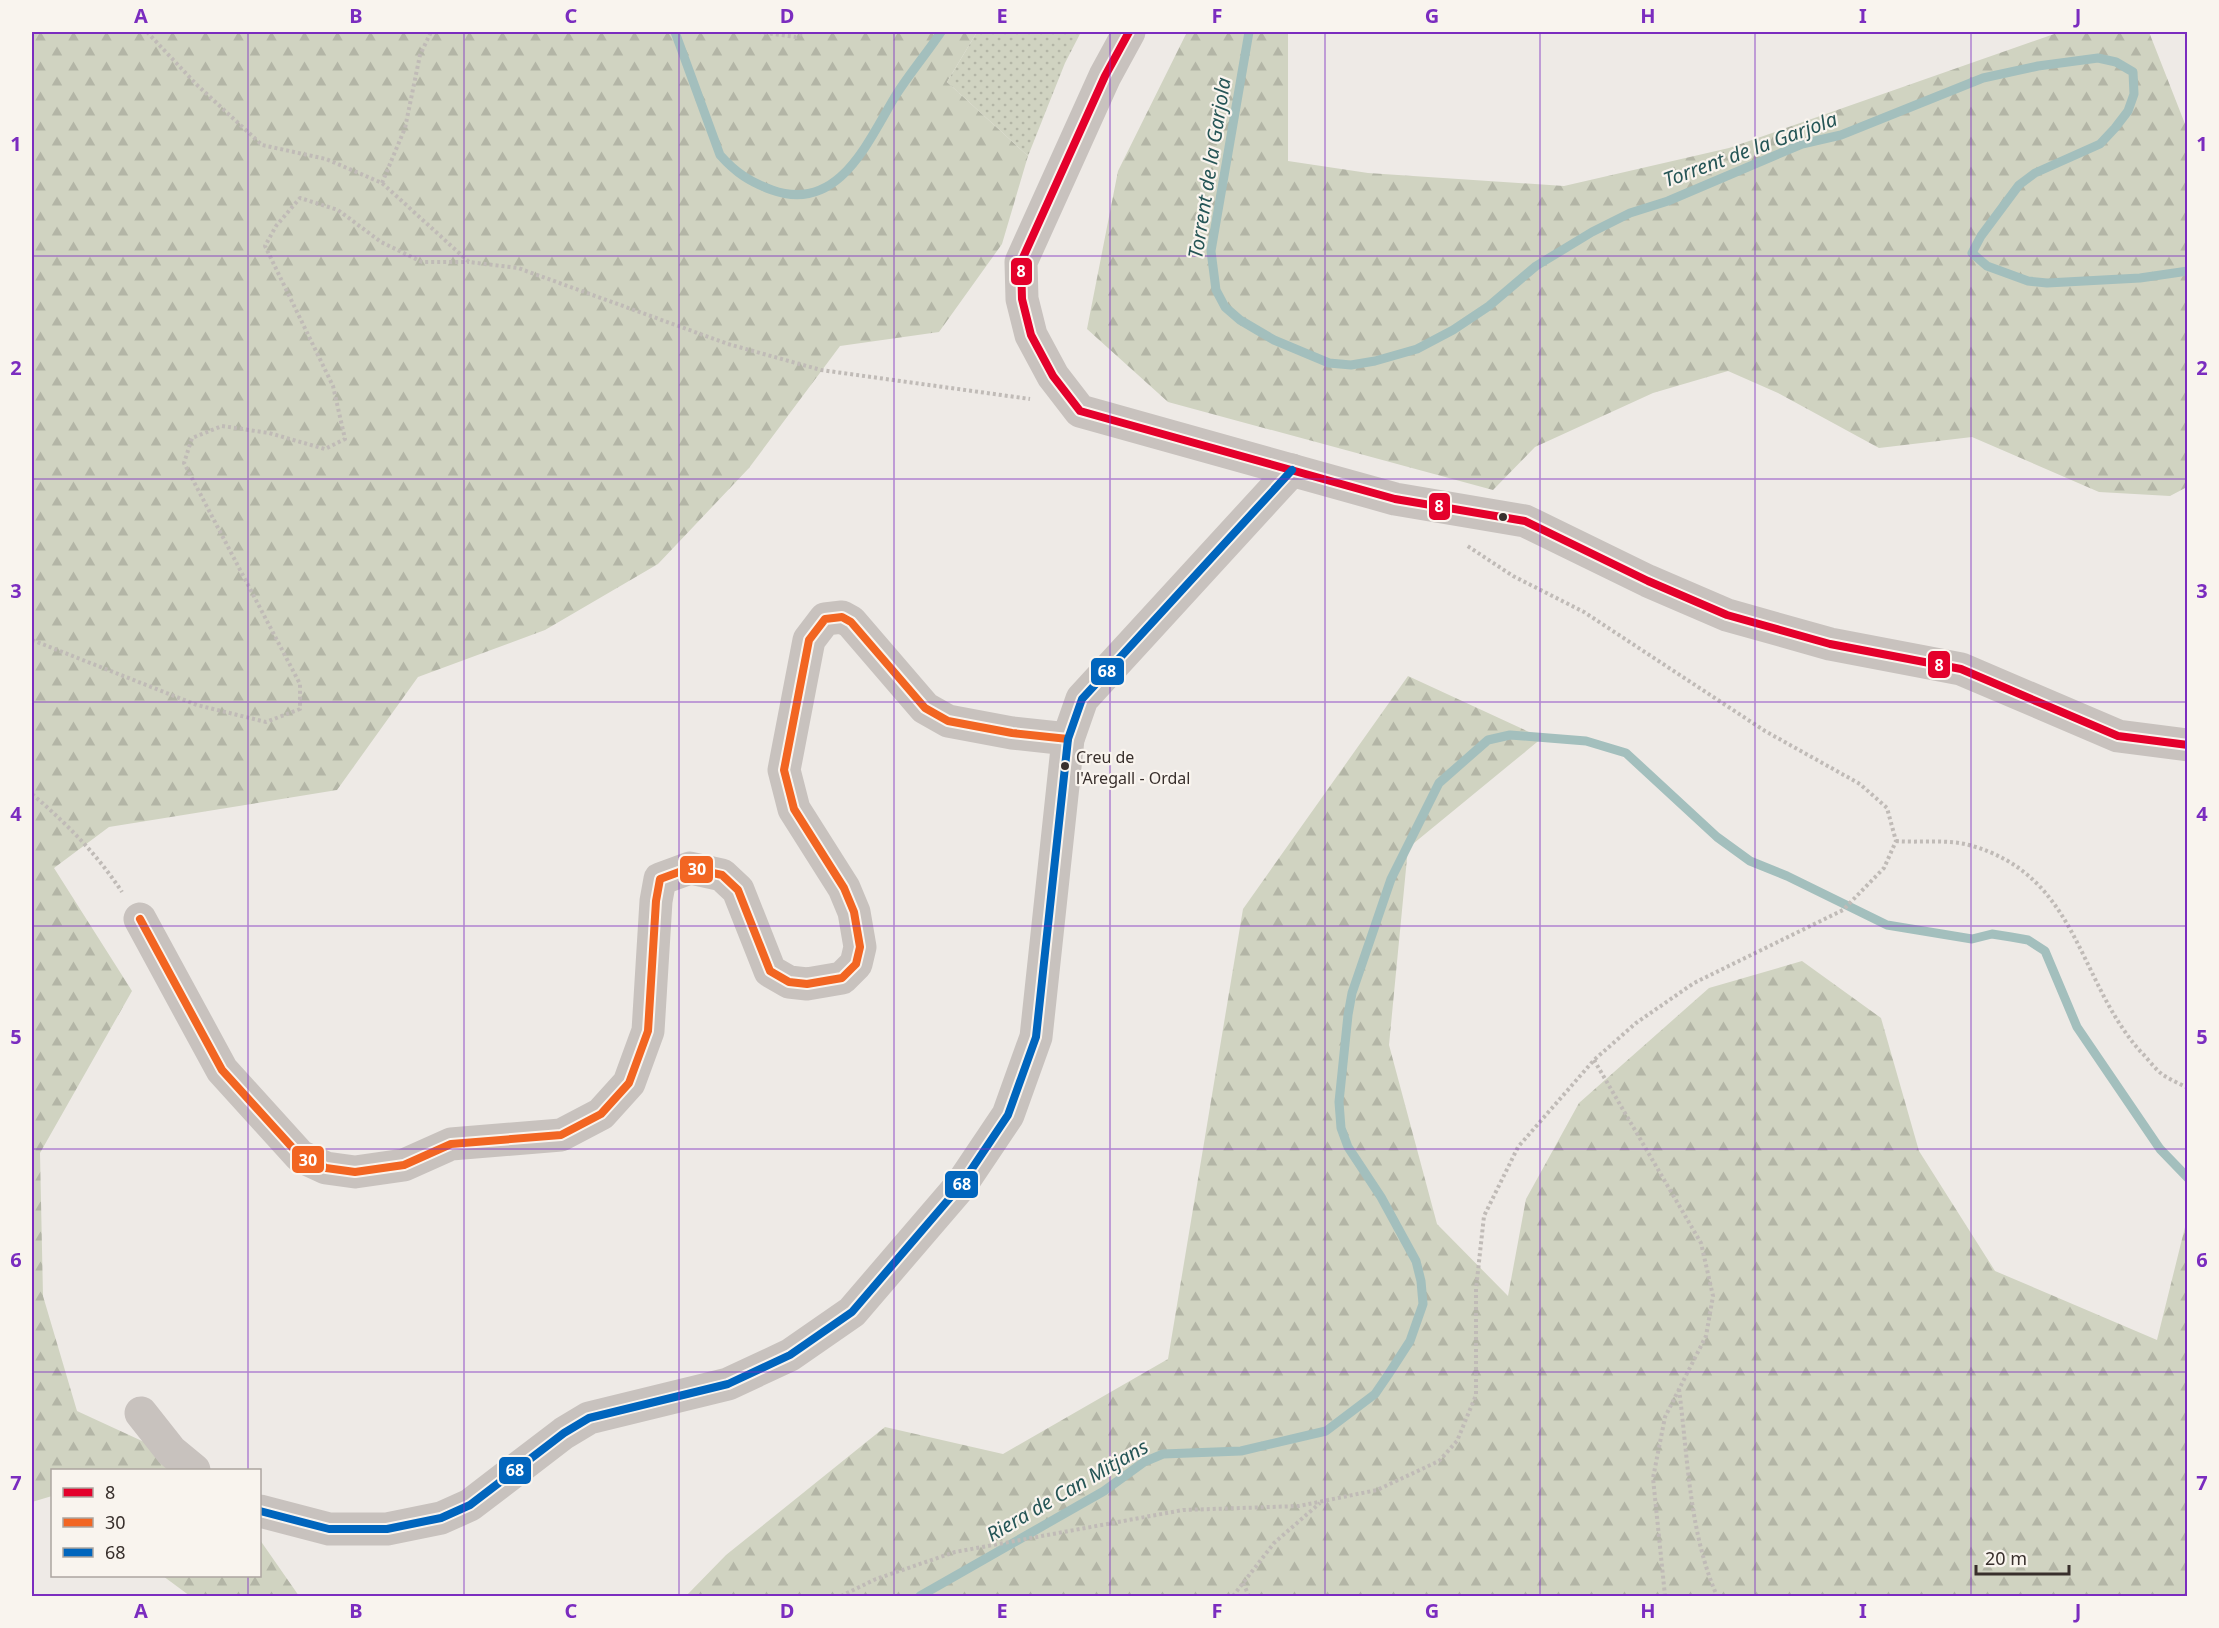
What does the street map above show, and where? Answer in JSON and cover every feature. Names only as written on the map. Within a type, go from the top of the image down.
[{"type":"street","points":[[1130,32],[1105,76],[1021,262],[1022,299],[1031,335],[1053,376],[1080,411],[1395,499],[1526,521],[1648,581],[1726,615],[1830,644],[1961,669],[2118,736],[2187,745]]},
{"type":"street","points":[[261,1511],[329,1529],[387,1529],[441,1518],[470,1504],[564,1432],[589,1418],[728,1384],[790,1354],[852,1312],[961,1185],[1008,1115],[1036,1037],[1068,739],[1082,699],[1292,470]]},
{"type":"street","points":[[140,919],[222,1070],[300,1155],[326,1168],[355,1172],[404,1165],[451,1144],[561,1135],[601,1114],[629,1083],[648,1031],[656,901],[660,879],[690,868],[722,875],[738,890],[771,971],[789,982],[807,984],[842,978],[856,964],[860,947],[854,912],[844,888],[794,809],[784,770],[809,640],[825,619],[842,616],[851,622],[926,708],[948,721],[1012,734],[1068,739]]},
{"type":"street","points":[[141,1413],[171,1451],[193,1469]]},
{"type":"path","points":[[147,32],[196,84],[262,146],[326,159],[382,183],[470,262]]},
{"type":"path","points":[[382,183],[405,128],[420,55],[431,32]]},
{"type":"path","points":[[758,32],[796,37],[804,32]]},
{"type":"path","points":[[32,639],[197,705],[266,722],[300,709],[300,684],[184,463],[192,438],[222,426],[269,433],[325,449],[345,439],[333,386],[265,246],[276,226],[300,198],[338,210],[381,242],[422,262],[470,262],[518,268],[728,344],[821,370],[1033,399]]},
{"type":"path","points":[[841,1596],[876,1579],[955,1552],[1183,1510],[1299,1506],[1377,1490],[1439,1461],[1457,1441],[1476,1395],[1476,1289],[1484,1216],[1518,1147],[1594,1060],[1636,1023],[1694,983],[1843,910],[1884,868],[1896,842],[1887,808],[1860,784],[1765,731],[1584,612],[1513,576],[1464,544]]},
{"type":"path","points":[[32,794],[62,820],[106,868],[140,919]]},
{"type":"path","points":[[1896,842],[1967,845],[2002,858],[2033,880],[2057,905],[2130,1040],[2162,1074],[2187,1088]]},
{"type":"path","points":[[1594,1060],[1701,1244],[1713,1296],[1706,1336],[1665,1417],[1653,1478],[1665,1596]]},
{"type":"path","points":[[1679,1388],[1693,1511],[1707,1574],[1717,1596]]},
{"type":"path","points":[[1233,1596],[1274,1544],[1322,1501]]},
{"type":"path","points":[[1244,1583],[1249,1596]]},
{"type":"green space","points":[[32,32],[977,32],[947,82],[1028,156],[1002,244],[939,332],[840,346],[749,468],[658,564],[545,630],[418,677],[337,790],[109,827],[54,868],[132,991],[40,1153],[43,1296],[77,1411],[203,1469],[51,1469],[51,1496],[32,1502]]},
{"type":"green space","points":[[977,32],[1081,32],[1065,63],[1028,156],[947,82]]},
{"type":"green space","points":[[1187,32],[1288,32],[1288,161],[1368,173],[1564,186],[1729,148],[2060,32],[2149,32],[2187,129],[2187,487],[2170,496],[2099,492],[1972,437],[1879,448],[1778,393],[1728,371],[1653,393],[1535,447],[1493,490],[1168,402],[1087,329],[1118,171]]},
{"type":"green space","points":[[1408,676],[1542,738],[1408,848],[1389,1045],[1437,1224],[1508,1296],[1526,1199],[1579,1103],[1709,988],[1802,961],[1881,1018],[1919,1151],[1995,1271],[2157,1340],[2187,1219],[2187,1596],[686,1596],[726,1555],[885,1427],[1003,1454],[1168,1359],[1243,909]]},
{"type":"green space","points":[[261,1541],[299,1596],[190,1596],[164,1577],[261,1577]]},
{"type":"waterway","name":"Torrent de la Garjola","points":[[675,32],[720,155],[738,172],[757,184],[795,195],[816,192],[833,183],[849,169],[862,152],[901,87],[941,32]]},
{"type":"waterway","name":"Torrent de la Garjola","points":[[1249,32],[1211,251],[1216,290],[1225,307],[1240,320],[1274,340],[1329,363],[1351,365],[1417,349],[1453,330],[1489,306],[1536,266],[1592,232],[1630,213],[1668,201],[1802,144],[1841,135],[1983,78],[2038,66],[2098,58],[2116,62],[2133,72],[2134,94],[2128,111],[2100,144],[2035,173],[2019,185],[1981,236],[1972,253],[1987,266],[2028,281],[2047,283],[2140,278],[2188,271]]},
{"type":"waterway","name":"Riera de Can Mitjans","points":[[920,1596],[1104,1491],[1144,1462],[1163,1454],[1241,1451],[1326,1431],[1375,1394],[1388,1375],[1410,1341],[1423,1304],[1421,1281],[1416,1261],[1381,1197],[1348,1147],[1341,1128],[1339,1102],[1348,1015],[1352,993],[1391,879],[1439,783],[1488,740],[1510,735],[1586,741],[1626,753],[1717,837],[1750,861],[1787,876],[1887,925],[1972,939],[1992,934],[2028,940],[2045,951],[2077,1027],[2160,1149],[2188,1178]]},
{"type":"transit line","name":"8","points":[[1129,32],[1105,76],[1021,262],[1022,299],[1031,335],[1053,376],[1080,411],[1395,499],[1525,521],[1648,581],[1727,615],[1830,644],[1961,669],[2118,736],[2188,745]]},
{"type":"transit line","name":"68","points":[[261,1511],[329,1529],[387,1529],[441,1518],[470,1505],[564,1433],[589,1418],[728,1384],[790,1355],[852,1312],[961,1185],[1008,1115],[1036,1037],[1068,739],[1082,699],[1292,470]]},
{"type":"transit line","name":"30","points":[[140,919],[222,1070],[300,1156],[326,1168],[355,1172],[404,1165],[451,1144],[561,1135],[601,1114],[629,1083],[648,1031],[656,901],[660,879],[690,868],[722,875],[738,890],[770,971],[789,982],[807,984],[842,978],[856,964],[860,947],[854,912],[844,888],[794,809],[784,770],[809,640],[825,619],[842,617],[851,622],[925,708],[948,721],[1012,733],[1068,739]]},
{"type":"place","name":"Creu de l'Aregall - Ordal","points":[[1065,766]]}]
